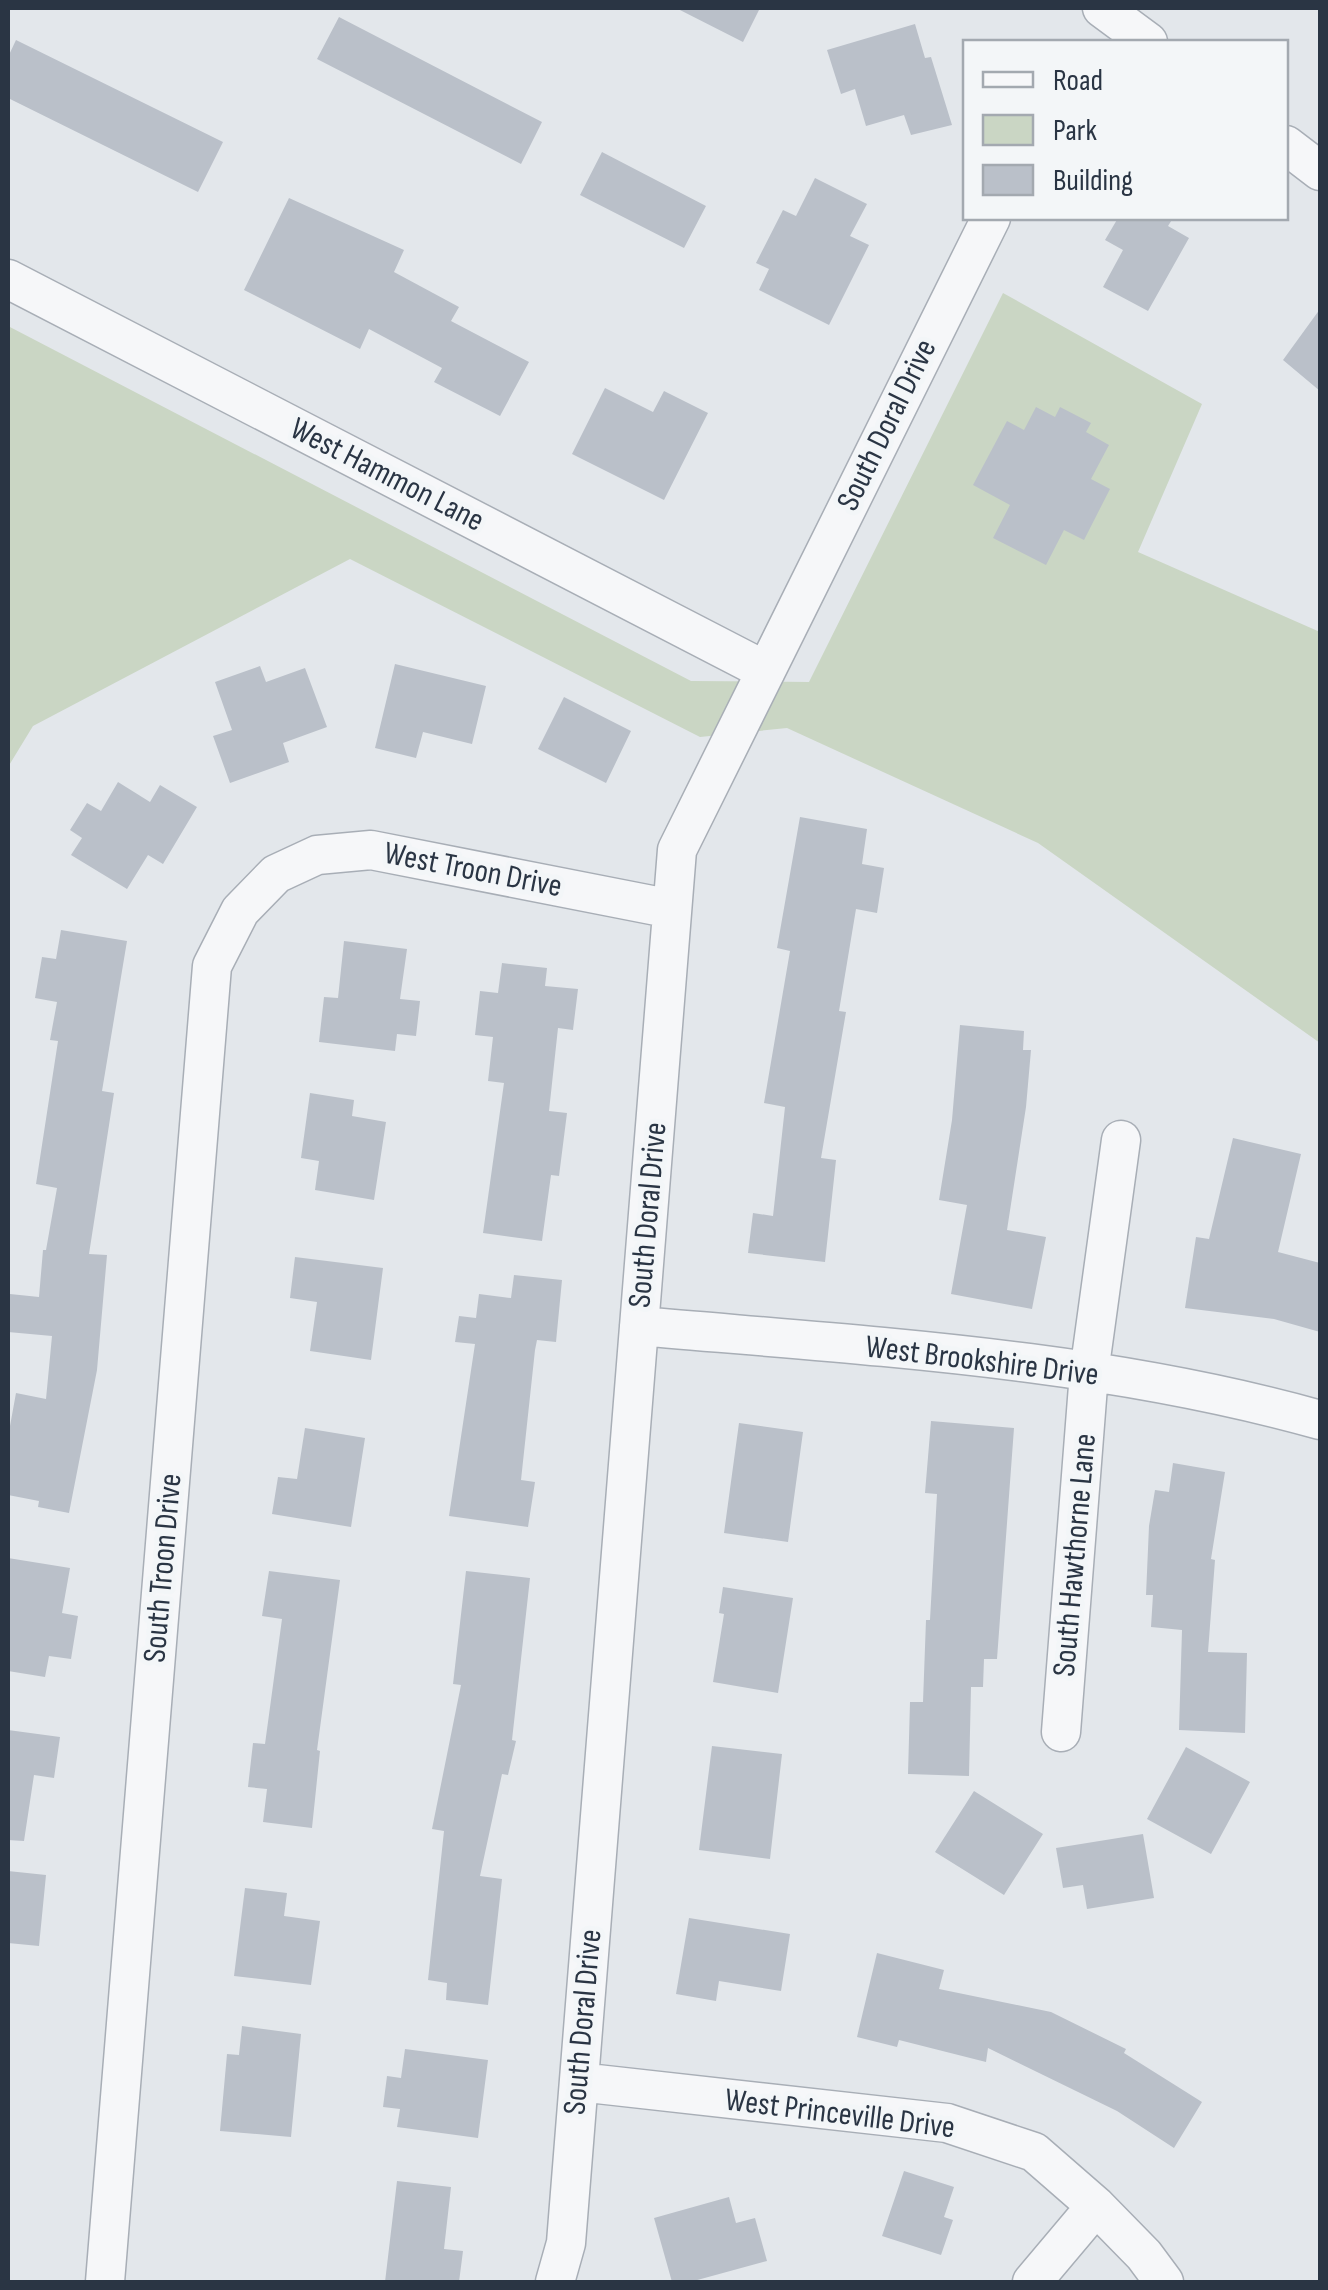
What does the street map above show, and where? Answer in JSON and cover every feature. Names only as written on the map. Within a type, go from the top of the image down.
[{"type":"street","points":[[1288,147],[1320,171]]},
{"type":"street","name":"South Doral Drive","points":[[555,2282],[566,2243],[677,850],[990,220]]},
{"type":"street","name":"West Hammon Lane","points":[[8,279],[766,671]]},
{"type":"street","name":"West Troon Drive","points":[[276,874],[317,855],[371,850],[672,909]]},
{"type":"street","name":"South Troon Drive","points":[[105,2282],[212,966],[240,911],[276,874]]},
{"type":"street","name":"South Hawthorne Lane","points":[[1061,1732],[1089,1373],[1121,1140]]},
{"type":"street","name":"West Brookshire Drive","points":[[639,1326],[1000,1358],[1235,1396],[1320,1420]]},
{"type":"street","name":"West Princeville Drive","points":[[578,2082],[947,2123],[1034,2152],[1096,2206],[1144,2255],[1164,2282]]},
{"type":"street","points":[[1032,2282],[1096,2206]]},
{"type":"green space","points":[[1003,293],[1202,404],[1138,552],[1320,632],[1320,1043],[1038,843],[787,728],[700,737],[350,559],[33,726],[8,767],[8,326],[691,681],[809,682]]},
{"type":"building","points":[[676,8],[760,8],[743,42]]},
{"type":"building","points":[[339,17],[542,122],[521,164],[317,59]]},
{"type":"building","points":[[915,24],[925,58],[931,57],[952,125],[911,135],[904,115],[866,126],[855,89],[841,94],[827,50]]},
{"type":"building","points":[[16,40],[223,142],[198,192],[8,98],[8,57]]},
{"type":"building","points":[[602,152],[706,206],[684,248],[580,195]]},
{"type":"building","points":[[815,178],[867,204],[850,236],[869,245],[829,325],[759,290],[769,269],[756,263],[783,210],[796,216]]},
{"type":"building","points":[[289,198],[404,250],[394,272],[459,307],[451,321],[529,362],[500,416],[434,382],[442,368],[369,329],[360,349],[244,290]]},
{"type":"building","points":[[1117,220],[1172,220],[1168,226],[1189,238],[1148,311],[1103,287],[1123,250],[1105,240]]},
{"type":"building","points":[[1320,309],[1320,391],[1283,360]]},
{"type":"building","points":[[605,388],[653,412],[664,391],[708,413],[664,500],[572,454]]},
{"type":"building","points":[[1036,407],[1055,417],[1060,407],[1091,423],[1086,432],[1109,445],[1091,479],[1110,489],[1084,540],[1064,530],[1046,565],[993,538],[1010,505],[973,485],[1007,421],[1024,430]]},
{"type":"building","points":[[395,664],[486,686],[472,744],[423,732],[416,758],[375,748]]},
{"type":"building","points":[[260,666],[266,682],[305,668],[327,727],[283,743],[289,762],[230,783],[213,736],[232,730],[215,682]]},
{"type":"building","points":[[564,697],[631,731],[606,783],[538,749]]},
{"type":"building","points":[[118,782],[150,802],[160,785],[197,807],[163,864],[148,855],[127,889],[71,855],[82,838],[70,830],[87,803],[101,811]]},
{"type":"building","points":[[800,817],[867,829],[862,864],[884,868],[877,913],[856,909],[839,1011],[846,1012],[821,1158],[836,1160],[825,1262],[748,1253],[753,1213],[773,1216],[785,1107],[764,1103],[790,951],[777,948]]},
{"type":"building","points":[[61,930],[127,941],[102,1091],[114,1093],[89,1254],[107,1255],[97,1370],[69,1513],[38,1507],[39,1501],[8,1495],[8,1437],[16,1393],[46,1399],[52,1336],[8,1332],[8,1320],[10,1294],[39,1297],[43,1250],[57,1188],[36,1184],[58,1041],[50,1040],[57,1002],[35,998],[42,957],[56,959]]},
{"type":"building","points":[[344,941],[407,949],[400,999],[420,1001],[416,1036],[397,1034],[395,1051],[319,1042],[324,997],[338,998]]},
{"type":"building","points":[[502,963],[547,968],[545,986],[578,989],[573,1030],[558,1028],[549,1111],[567,1113],[559,1176],[551,1175],[542,1241],[483,1233],[504,1083],[488,1081],[493,1037],[475,1035],[480,991],[498,993]]},
{"type":"building","points":[[960,1025],[1024,1031],[1023,1050],[1031,1050],[1007,1230],[1046,1237],[1032,1309],[951,1294],[967,1205],[939,1200],[952,1120]]},
{"type":"building","points":[[310,1093],[354,1100],[352,1116],[386,1122],[374,1200],[315,1190],[319,1161],[301,1158]]},
{"type":"building","points":[[1233,1138],[1301,1154],[1278,1252],[1320,1263],[1320,1332],[1274,1319],[1185,1308],[1196,1237],[1209,1239]]},
{"type":"building","points":[[295,1257],[383,1268],[371,1360],[310,1351],[317,1302],[290,1298]]},
{"type":"building","points":[[514,1275],[562,1280],[556,1342],[537,1340],[535,1350],[521,1480],[535,1482],[528,1527],[449,1516],[475,1344],[455,1342],[459,1316],[476,1318],[479,1294],[511,1298]]},
{"type":"building","points":[[931,1421],[1014,1428],[997,1659],[984,1659],[983,1687],[971,1687],[969,1776],[908,1774],[910,1702],[923,1702],[926,1620],[930,1620],[937,1494],[925,1493]]},
{"type":"building","points":[[739,1423],[803,1432],[788,1542],[724,1533]]},
{"type":"building","points":[[305,1428],[365,1438],[351,1527],[272,1514],[278,1477],[297,1479]]},
{"type":"building","points":[[1173,1463],[1225,1472],[1211,1559],[1215,1560],[1208,1652],[1247,1653],[1245,1733],[1179,1730],[1182,1630],[1151,1627],[1153,1595],[1146,1595],[1149,1526],[1155,1490],[1169,1492]]},
{"type":"building","points":[[8,1558],[70,1568],[62,1613],[78,1616],[71,1659],[49,1656],[45,1677],[8,1671]]},
{"type":"building","points":[[269,1571],[340,1580],[317,1750],[320,1751],[312,1828],[263,1822],[267,1789],[248,1787],[253,1743],[265,1744],[282,1619],[262,1616]]},
{"type":"building","points":[[466,1571],[530,1578],[512,1740],[516,1741],[508,1775],[502,1774],[480,1876],[502,1879],[488,2005],[446,2000],[447,1983],[428,1980],[444,1831],[432,1829],[461,1685],[453,1684]]},
{"type":"building","points":[[723,1587],[793,1598],[778,1693],[713,1682],[724,1614],[719,1613]]},
{"type":"building","points":[[8,1730],[60,1737],[54,1778],[34,1775],[24,1841],[8,1840]]},
{"type":"building","points":[[712,1746],[782,1754],[770,1859],[699,1850]]},
{"type":"building","points":[[1186,1747],[1250,1782],[1211,1854],[1147,1819]]},
{"type":"building","points":[[974,1791],[1043,1834],[1004,1895],[935,1852]]},
{"type":"building","points":[[1143,1834],[1154,1898],[1087,1909],[1083,1885],[1063,1888],[1056,1848]]},
{"type":"building","points":[[8,1871],[46,1875],[39,1946],[8,1943]]},
{"type":"building","points":[[245,1888],[287,1893],[284,1916],[320,1921],[311,1985],[234,1976]]},
{"type":"building","points":[[689,1918],[790,1934],[781,1991],[719,1981],[716,2001],[676,1994]]},
{"type":"building","points":[[877,1953],[944,1970],[939,1989],[1051,2012],[1126,2049],[1124,2053],[1202,2102],[1174,2148],[1117,2111],[988,2048],[986,2062],[899,2040],[897,2047],[857,2037]]},
{"type":"building","points":[[242,2026],[301,2034],[291,2137],[220,2131],[227,2054],[239,2055]]},
{"type":"building","points":[[405,2049],[488,2060],[478,2138],[397,2127],[400,2109],[383,2107],[387,2076],[401,2078]]},
{"type":"building","points":[[904,2171],[954,2187],[944,2217],[953,2220],[941,2255],[882,2236]]},
{"type":"building","points":[[397,2181],[451,2187],[444,2249],[463,2251],[459,2282],[385,2282]]},
{"type":"building","points":[[729,2197],[736,2223],[755,2218],[767,2261],[690,2282],[672,2282],[654,2218]]}]
